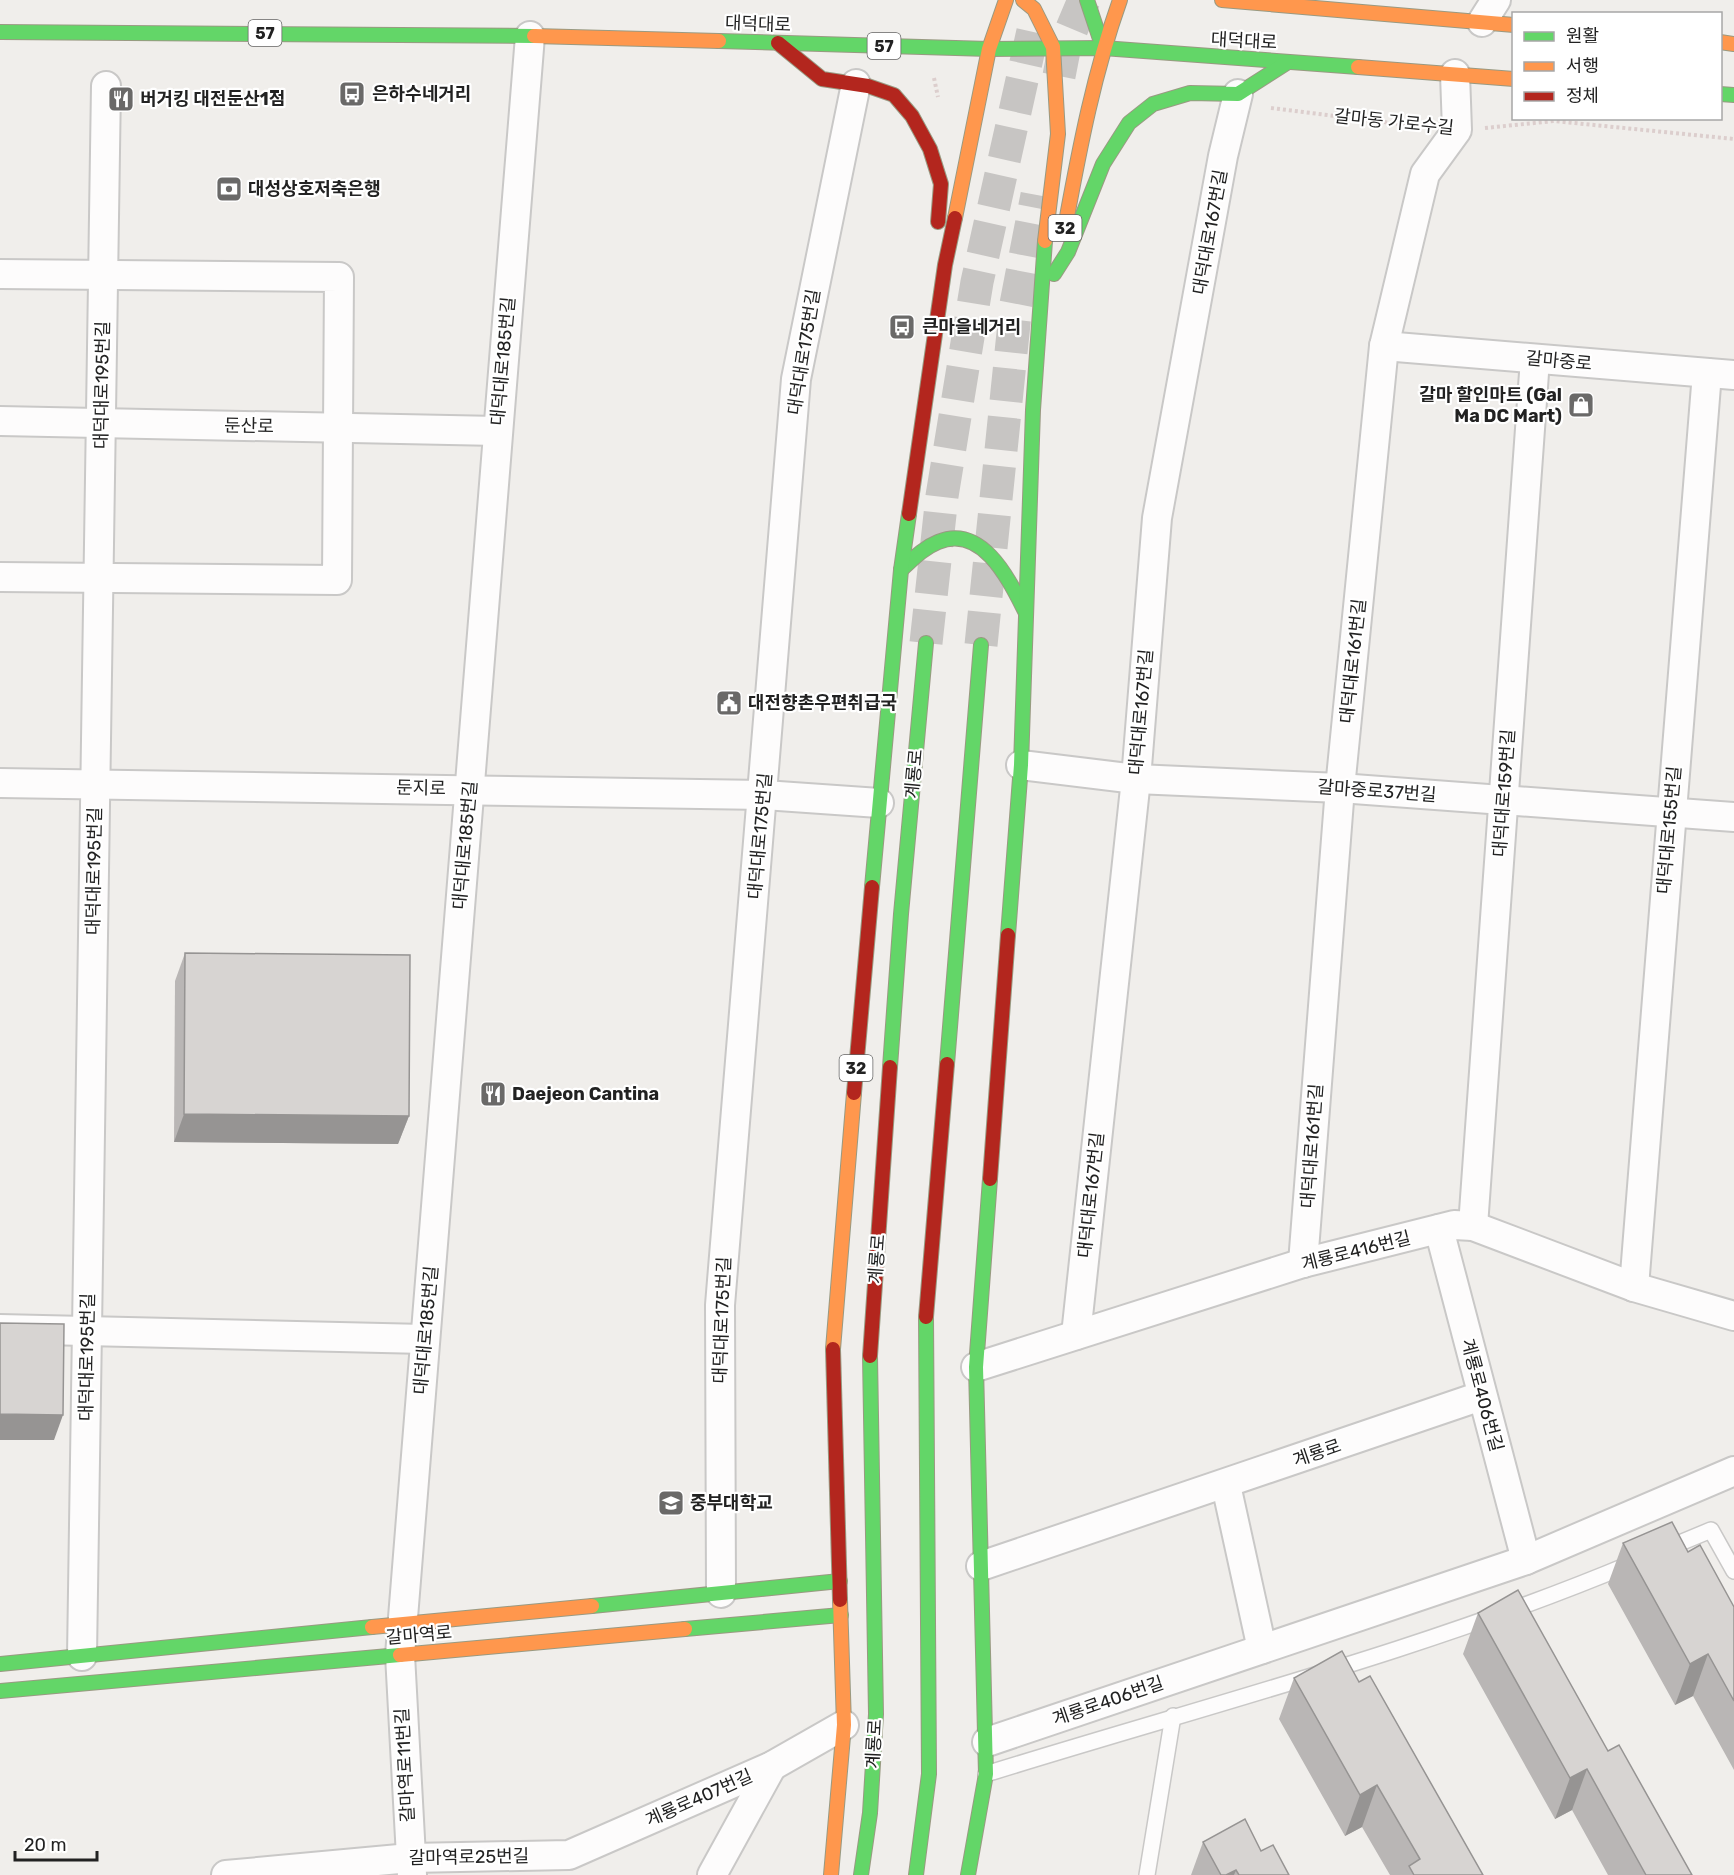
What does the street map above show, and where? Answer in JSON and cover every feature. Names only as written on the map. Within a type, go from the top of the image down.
[{"type":"main road","name":"32","points":[[831,1875],[844,1725],[833,1344],[879,803],[901,570],[945,265],[989,49],[1006,0]]},
{"type":"main road","points":[[1023,0],[1034,9],[1053,47],[1058,134],[1042,262],[1033,410]]},
{"type":"main road","points":[[1087,0],[1103,48]]},
{"type":"main road","name":"32","points":[[968,1875],[986,1774],[987,1742],[976,1367],[1021,765],[1033,410],[1054,274],[1074,188],[1088,106],[1103,48],[1120,0]]},
{"type":"main road","name":"대덕대로","points":[[1222,0],[1489,11],[1512,24]]},
{"type":"main road","name":"대덕대로","points":[[0,32],[530,36],[989,49],[1103,48],[1512,79]]},
{"type":"main road","points":[[778,43],[822,79],[856,84],[894,95],[912,116],[930,149],[941,184],[937,236],[945,265]]},
{"type":"main road","points":[[1054,274],[1068,252],[1103,164],[1129,123],[1153,104],[1190,93],[1238,94],[1288,62]]},
{"type":"main road","points":[[901,570],[927,548],[942,539],[964,540],[994,558],[1027,614]]},
{"type":"main road","name":"계룡로","points":[[861,1875],[870,1813],[876,1714],[870,1362],[901,914],[926,643]]},
{"type":"main road","points":[[916,1875],[929,1774],[926,1315],[981,645]]},
{"type":"main road","name":"갈마역로","points":[[0,1664],[840,1581]]},
{"type":"main road","name":"갈마역로","points":[[0,1691],[842,1615]]},
{"type":"street","name":"대덕대로185번길","points":[[400,1655],[530,36]]},
{"type":"street","points":[[1455,74],[1457,130]]},
{"type":"street","name":"대덕대로175번길","points":[[721,1593],[720,1305],[764,795],[796,379],[856,84]]},
{"type":"street","name":"대덕대로195번길","points":[[82,1656],[106,86]]},
{"type":"street","name":"대덕대로167번길","points":[[1076,1335],[1136,779],[1157,518],[1221,168],[1238,94]]},
{"type":"street","name":"대덕대로161번길","points":[[1303,1263],[1340,788],[1384,346],[1425,174],[1457,130]]},
{"type":"street","points":[[0,274],[339,277],[337,580],[0,577]]},
{"type":"street","name":"갈마중로","points":[[1384,346],[1721,374]]},
{"type":"street","name":"대덕대로159번길","points":[[1473,1226],[1535,359]]},
{"type":"street","name":"대덕대로155번길","points":[[1634,1287],[1670,813],[1721,374]]},
{"type":"street","name":"둔산로","points":[[0,421],[498,431]]},
{"type":"street","name":"갈마중로37번길","points":[[1021,765],[1136,779],[1340,788],[1734,818]]},
{"type":"street","name":"둔지로","points":[[0,783],[469,788],[764,795],[879,803]]},
{"type":"street","name":"계룡로416번길","points":[[976,1367],[1303,1263],[1454,1225],[1473,1226],[1634,1287],[1734,1316]]},
{"type":"street","name":"계룡로406번길","points":[[1439,1229],[1481,1396],[1526,1560]]},
{"type":"street","points":[[0,1329],[425,1339]]},
{"type":"street","name":"계룡로","points":[[981,1566],[1226,1485],[1481,1396]]},
{"type":"street","name":"계룡로406번길","points":[[987,1742],[1526,1560],[1734,1471]]},
{"type":"street","points":[[1226,1485],[1262,1649]]},
{"type":"street","name":"갈마역로11번길","points":[[400,1655],[411,1866]]},
{"type":"street","name":"계룡로407번길","points":[[567,1865],[772,1766],[844,1725]]},
{"type":"street","points":[[712,1875],[772,1766]]},
{"type":"street","name":"갈마역로25번길","points":[[226,1875],[411,1866],[567,1865]]},
{"type":"lane","points":[[986,1774],[1378,1655],[1546,1599],[1711,1530],[1734,1571]]},
{"type":"lane","points":[[1147,1875],[1173,1716]]},
{"type":"path","points":[[933,73],[938,97]]},
{"type":"path","name":"갈마동 가로수길","points":[[1270,108],[1457,130],[1554,121],[1734,139]]},
{"type":"building","points":[[185,953],[410,955],[409,1116],[184,1114]]},
{"type":"building","points":[[0,1323],[64,1324],[63,1415],[0,1414]]},
{"type":"building","points":[[1672,1522],[1688,1552],[1700,1545],[1734,1607],[1734,1701],[1708,1654],[1690,1664],[1623,1543]]},
{"type":"building","points":[[1518,1590],[1608,1751],[1619,1745],[1692,1875],[1646,1875],[1587,1769],[1570,1778],[1478,1613]]},
{"type":"building","points":[[1342,1651],[1359,1682],[1370,1676],[1483,1875],[1414,1875],[1409,1866],[1420,1859],[1377,1785],[1360,1795],[1294,1678]]},
{"type":"building","points":[[1245,1819],[1261,1851],[1273,1845],[1289,1875],[1239,1875],[1236,1870],[1221,1875],[1203,1842]]},
{"type":"tunnel","points":[[1059,76],[1065,45],[1084,0]]},
{"type":"tunnel","points":[[926,643],[942,496],[977,282],[1035,22]]},
{"type":"tunnel","points":[[981,645],[1016,304],[1037,195]]},
{"type":"traffic: fast","points":[[1087,0],[1103,48]]},
{"type":"traffic: fast","points":[[0,32],[534,36]]},
{"type":"traffic: fast","points":[[719,41],[989,49],[1103,48],[1358,67]]},
{"type":"traffic: fast","points":[[1054,274],[1068,252],[1103,164],[1129,123],[1153,104],[1190,93],[1238,94],[1288,62]]},
{"type":"traffic: fast","points":[[1722,94],[1734,95]]},
{"type":"traffic: fast","points":[[1008,935],[1021,765],[1033,410],[1045,241]]},
{"type":"traffic: fast","points":[[872,887],[901,570],[909,514]]},
{"type":"traffic: fast","points":[[901,570],[923,551],[938,542],[954,538],[968,541],[981,548],[993,559],[1012,586],[1026,613]]},
{"type":"traffic: fast","points":[[890,1067],[901,914],[926,643]]},
{"type":"traffic: fast","points":[[947,1064],[981,645]]},
{"type":"traffic: fast","points":[[968,1875],[986,1774],[976,1367],[990,1179]]},
{"type":"traffic: fast","points":[[916,1875],[929,1774],[926,1317]]},
{"type":"traffic: fast","points":[[861,1875],[870,1813],[876,1714],[870,1356]]},
{"type":"traffic: fast","points":[[592,1606],[840,1581]]},
{"type":"traffic: fast","points":[[685,1629],[841,1615]]},
{"type":"traffic: fast","points":[[0,1664],[372,1627]]},
{"type":"traffic: fast","points":[[0,1691],[400,1655]]},
{"type":"traffic: slow","points":[[955,218],[989,49],[1006,0]]},
{"type":"traffic: slow","points":[[1023,0],[1034,9],[1053,47],[1058,134],[1045,241]]},
{"type":"traffic: slow","points":[[1066,222],[1095,82],[1120,0]]},
{"type":"traffic: slow","points":[[1222,0],[1512,25]]},
{"type":"traffic: slow","points":[[534,36],[719,41]]},
{"type":"traffic: slow","points":[[1722,42],[1734,44]]},
{"type":"traffic: slow","points":[[1358,67],[1512,79]]},
{"type":"traffic: slow","points":[[833,1349],[854,1093]]},
{"type":"traffic: slow","points":[[831,1875],[844,1725],[840,1600]]},
{"type":"traffic: slow","points":[[372,1627],[592,1606]]},
{"type":"traffic: slow","points":[[400,1655],[685,1629]]},
{"type":"traffic: jam","points":[[778,43],[822,79],[868,86],[894,95],[912,116],[930,149],[941,184],[938,222]]},
{"type":"traffic: jam","points":[[909,514],[945,265],[955,218]]},
{"type":"traffic: jam","points":[[854,1093],[872,887]]},
{"type":"traffic: jam","points":[[990,1179],[1008,935]]},
{"type":"traffic: jam","points":[[926,1317],[947,1064]]},
{"type":"traffic: jam","points":[[870,1356],[890,1067]]},
{"type":"traffic: jam","points":[[833,1349],[840,1600]]},
{"type":"place","name":"은하수네거리","points":[[352,94]]},
{"type":"place","name":"버거킹 대전둔산1점","points":[[121,99]]},
{"type":"place","name":"대성상호저축은행","points":[[229,189]]},
{"type":"place","name":"큰마을네거리","points":[[902,327]]},
{"type":"place","name":"갈마 할인마트 (Gal Ma DC Mart)","points":[[1581,405]]},
{"type":"place","name":"대전향촌우편취급국","points":[[729,703]]},
{"type":"place","name":"Daejeon Cantina","points":[[493,1094]]},
{"type":"place","name":"중부대학교","points":[[671,1503]]}]
